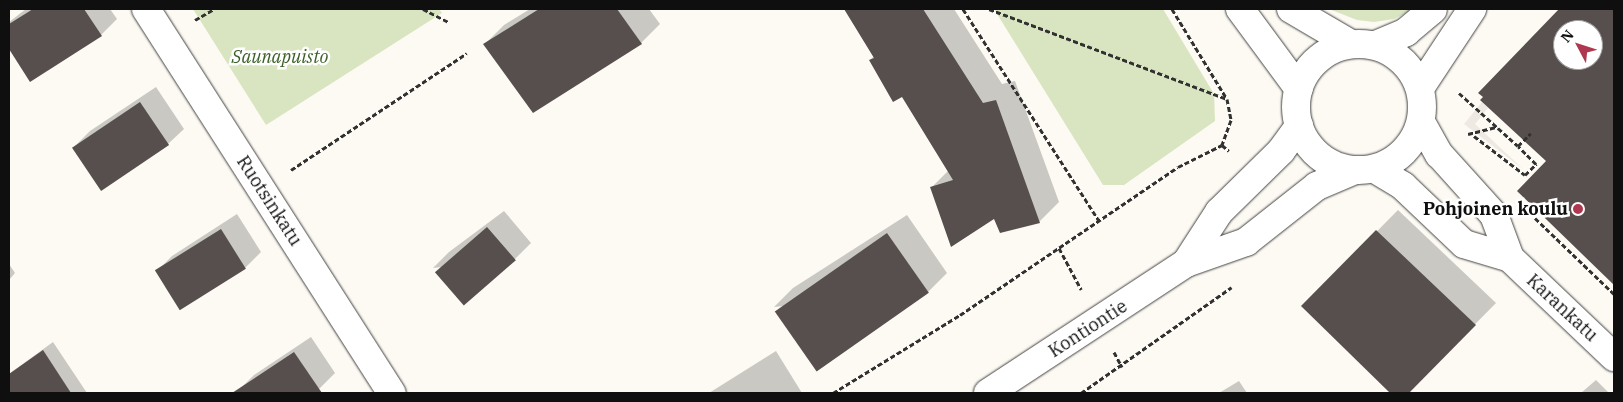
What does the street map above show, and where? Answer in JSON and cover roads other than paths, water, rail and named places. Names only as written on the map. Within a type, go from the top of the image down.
[{"type":"street","name":"Ruotsinkatu","points":[[146,9],[392,393]]},
{"type":"street","points":[[1240,9],[1298,89]]},
{"type":"street","points":[[1291,9],[1363,45],[1395,54],[1410,69],[1420,88],[1421,122],[1413,141],[1403,154],[1364,170],[1319,156],[1307,143],[1299,126],[1296,107],[1298,89],[1304,76],[1323,55],[1363,45],[1406,32],[1434,9]]},
{"type":"street","points":[[1420,88],[1472,9]]},
{"type":"street","name":"Karankatu","points":[[1421,122],[1439,154],[1494,215],[1510,258],[1614,357]]},
{"type":"street","name":"Kontiontie","points":[[1186,263],[1219,212],[1282,151],[1299,126]]},
{"type":"street","name":"Karankatu","points":[[1364,170],[1403,186],[1464,244],[1510,258]]},
{"type":"street","name":"Kontiontie","points":[[988,393],[1186,263],[1246,242],[1317,186],[1364,170]]},
{"type":"place","name":"Pohjoinen koulu","points":[[1578,209]]},
{"type":"park label","name":"Saunapuisto","points":[[280,57]]}]
